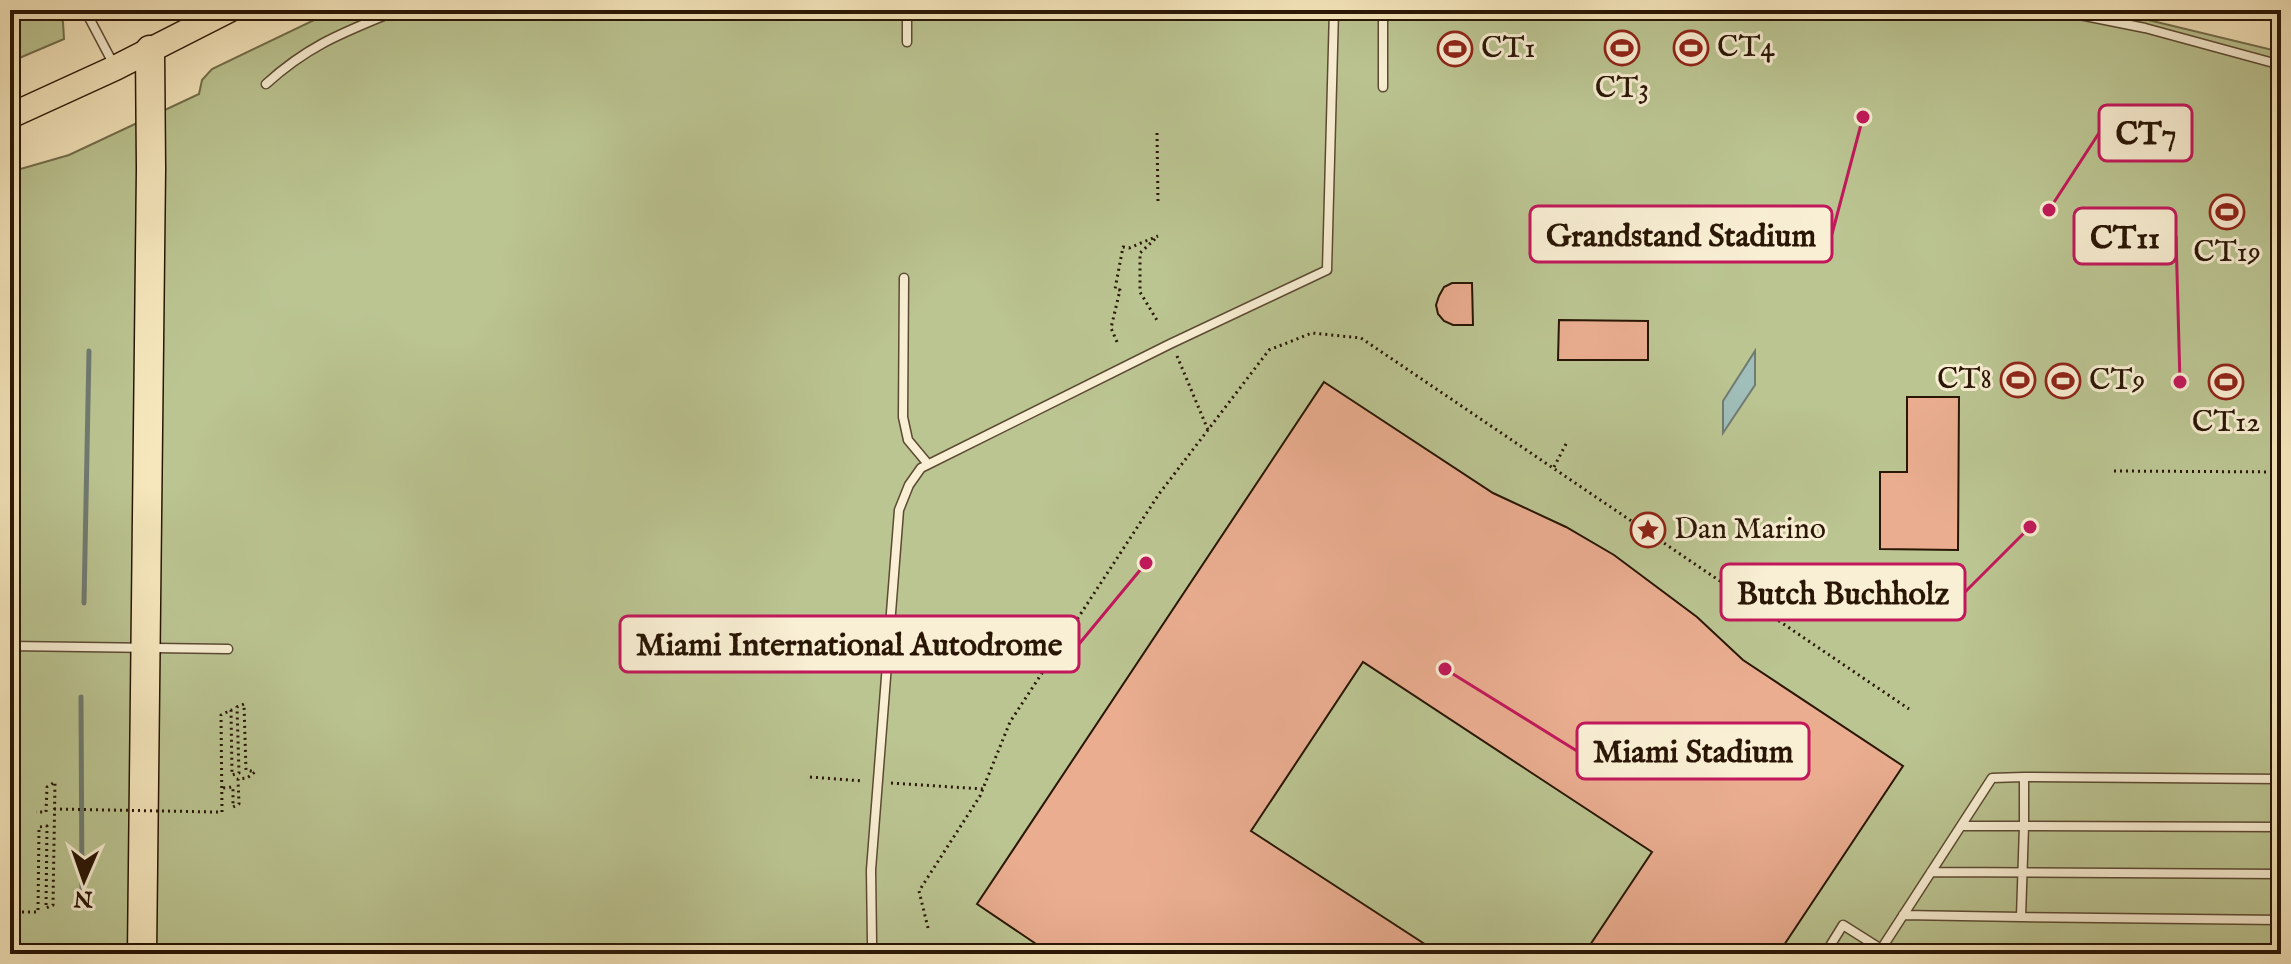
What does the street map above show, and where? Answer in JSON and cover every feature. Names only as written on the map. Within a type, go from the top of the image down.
[{"type":"highway","points":[[142,954],[152,112],[150,50]]},
{"type":"highway","points":[[144,896],[162,954]]},
{"type":"main road","points":[[10,116],[115,68],[223,11]]},
{"type":"lane","points":[[85,10],[115,68]]},
{"type":"lane","points":[[266,84],[291,61],[319,43],[398,10]]},
{"type":"lane","points":[[907,10],[907,42]]},
{"type":"lane","points":[[872,942],[871,870],[899,510],[909,485],[921,468],[928,464],[1327,270],[1334,10]]},
{"type":"lane","points":[[1383,10],[1383,87]]},
{"type":"lane","points":[[2055,10],[2145,28],[2281,65]]},
{"type":"lane","points":[[904,278],[903,417],[908,440],[928,464]]},
{"type":"lane","points":[[10,646],[228,649]]},
{"type":"lane","points":[[2021,917],[2024,777]]},
{"type":"lane","points":[[1825,954],[1843,925],[1879,952],[1992,778],[2281,779]]},
{"type":"lane","points":[[1961,826],[2281,827]]},
{"type":"lane","points":[[1931,872],[2281,874]]},
{"type":"lane","points":[[1903,915],[2281,920]]},
{"type":"lane","points":[[27,954],[142,954]]},
{"type":"path","points":[[1157,133],[1158,202]]},
{"type":"path","points":[[1117,342],[1111,328],[1120,290],[1115,289],[1123,247],[1129,248],[1158,236],[1140,253],[1140,292],[1158,322]]},
{"type":"path","points":[[928,928],[919,891],[983,789],[1005,730],[1159,494],[1269,350],[1312,333],[1361,338],[1909,709]]},
{"type":"path","points":[[1177,356],[1208,430]]},
{"type":"path","points":[[1554,467],[1567,442]]},
{"type":"path","points":[[2114,471],[2281,472]]},
{"type":"path","points":[[54,809],[222,812],[221,715],[231,710],[232,775],[239,773],[237,707],[244,704],[246,770],[255,772],[247,778],[238,779],[239,804],[233,807],[233,787],[222,788]]},
{"type":"path","points":[[810,777],[863,781]]},
{"type":"path","points":[[22,912],[38,912],[39,827],[47,826],[46,908],[53,905],[55,782],[47,787],[46,812],[36,812]]},
{"type":"path","points":[[891,783],[983,789]]},
{"type":"green space","points":[[20,10],[56,10],[63,22],[64,39],[10,62],[10,42],[19,26]]},
{"type":"green space","points":[[335,10],[2107,10],[2281,52],[2281,954],[10,954],[10,172],[69,155],[199,94],[202,80],[212,69]]},
{"type":"water","points":[[1755,351],[1755,385],[1723,433],[1723,401]]},
{"type":"building","points":[[1452,283],[1472,283],[1473,325],[1453,325],[1438,314],[1436,305],[1439,296],[1444,287]]},
{"type":"building","points":[[1559,320],[1648,321],[1648,360],[1558,360]]},
{"type":"building","points":[[1324,382],[1493,493],[1566,527],[1614,555],[1697,617],[1743,660],[1903,766],[1778,954],[1584,954],[1652,852],[1363,662],[1251,831],[1440,954],[1051,954],[977,904]]},
{"type":"building","points":[[1907,397],[1959,397],[1958,550],[1880,549],[1880,472],[1907,472]]},
{"type":"waterway","points":[[84,603],[89,351]]},
{"type":"waterway","points":[[81,697],[82,895]]},
{"type":"place","name":"CT3","points":[[1622,48]]},
{"type":"place","name":"CT4","points":[[1691,48]]},
{"type":"place","name":"CT1","points":[[1455,49]]},
{"type":"place","name":"Grandstand Stadium","points":[[1863,117]]},
{"type":"place","name":"CT7","points":[[2049,210]]},
{"type":"place","name":"CT19","points":[[2227,212]]},
{"type":"place","name":"CT8","points":[[2018,380]]},
{"type":"place","name":"CT9","points":[[2063,381]]},
{"type":"place","name":"CT11","points":[[2180,382]]},
{"type":"place","name":"CT12","points":[[2226,382]]},
{"type":"place","name":"Butch Buchholz","points":[[2030,527]]},
{"type":"place","name":"Dan Marino","points":[[1648,530]]},
{"type":"place","name":"Miami International Autodrome","points":[[1146,563]]},
{"type":"place","name":"Miami Stadium","points":[[1445,669]]}]
